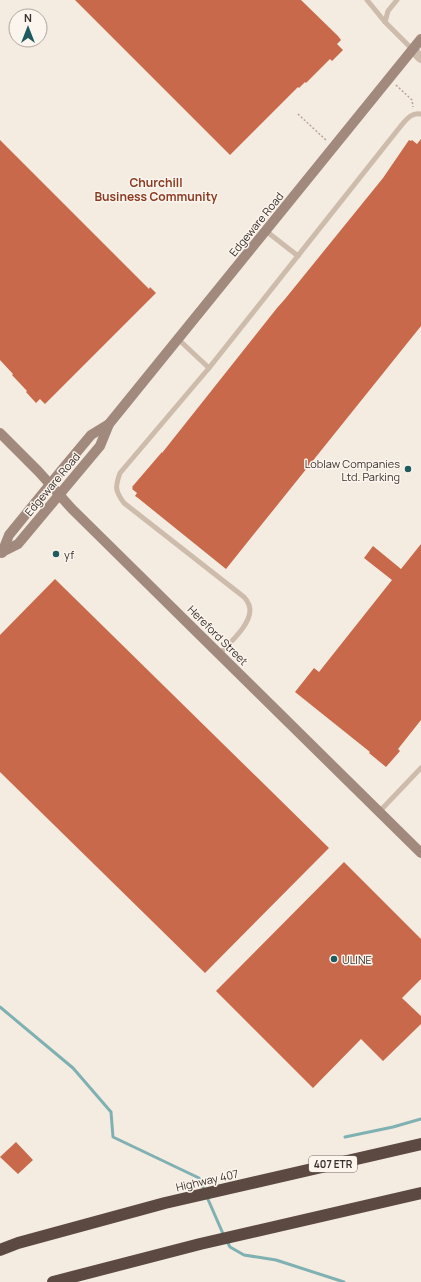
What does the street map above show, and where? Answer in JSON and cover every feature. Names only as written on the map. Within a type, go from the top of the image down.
[{"type":"highway","name":"Highway 407","points":[[0,1250],[18,1243],[165,1203],[421,1144]]},
{"type":"highway","points":[[53,1282],[200,1244],[421,1193]]},
{"type":"street","name":"Edgeware Road","points":[[2,554],[18,544],[100,446],[109,424],[421,39]]},
{"type":"street","points":[[413,50],[421,58]]},
{"type":"street","name":"Edgeware Road","points":[[2,554],[9,535],[91,435],[109,424]]},
{"type":"street","name":"Hereford Street","points":[[0,433],[59,495],[421,853]]},
{"type":"lane","points":[[367,0],[385,22],[413,50]]},
{"type":"lane","points":[[385,22],[388,11],[398,0]]},
{"type":"lane","points":[[220,653],[244,626],[250,614],[249,605],[244,597],[124,503],[117,494],[116,483],[120,473],[209,368],[400,127],[410,116],[421,114]]},
{"type":"lane","points":[[266,231],[298,256]]},
{"type":"lane","points":[[178,339],[209,368]]},
{"type":"lane","points":[[379,812],[421,768]]},
{"type":"path","points":[[390,78],[412,100],[413,115]]},
{"type":"path","points":[[298,114],[334,147]]},
{"type":"building","points":[[75,0],[301,0],[338,36],[341,40],[337,44],[343,50],[332,61],[330,59],[306,83],[305,82],[299,88],[298,87],[230,155]]},
{"type":"building","points":[[421,139],[421,326],[226,569],[135,496],[137,493],[132,489],[132,487],[162,453],[383,178],[409,140],[412,140],[417,144]]},
{"type":"building","points":[[0,140],[149,289],[150,287],[156,293],[45,404],[40,399],[36,403],[0,360]]},
{"type":"building","points":[[421,544],[421,720],[398,749],[400,751],[386,767],[369,753],[370,752],[295,692],[314,668],[319,672],[392,580],[364,558],[373,546],[401,569]]},
{"type":"building","points":[[55,579],[329,848],[205,973],[0,772],[0,635]]},
{"type":"building","name":"ULINE","points":[[344,862],[421,939],[421,979],[402,998],[421,1016],[421,1024],[383,1061],[361,1039],[313,1088],[216,991]]},
{"type":"building","points":[[16,1142],[33,1160],[18,1174],[0,1157]]},
{"type":"waterway","points":[[0,1007],[73,1068],[111,1112],[113,1137],[199,1178],[205,1192]]},
{"type":"waterway","points":[[345,1137],[393,1127],[421,1119]]},
{"type":"waterway","points":[[207,1197],[224,1236]]},
{"type":"waterway","points":[[227,1241],[230,1247],[244,1255],[276,1260],[344,1282]]},
{"type":"place","name":"Loblaw Companies Ltd. Parking","points":[[408,469]]},
{"type":"place","name":"yf","points":[[56,554]]},
{"type":"place","name":"ULINE","points":[[334,959]]},
{"type":"district","name":"Churchill Business Community","points":[[156,189]]}]
